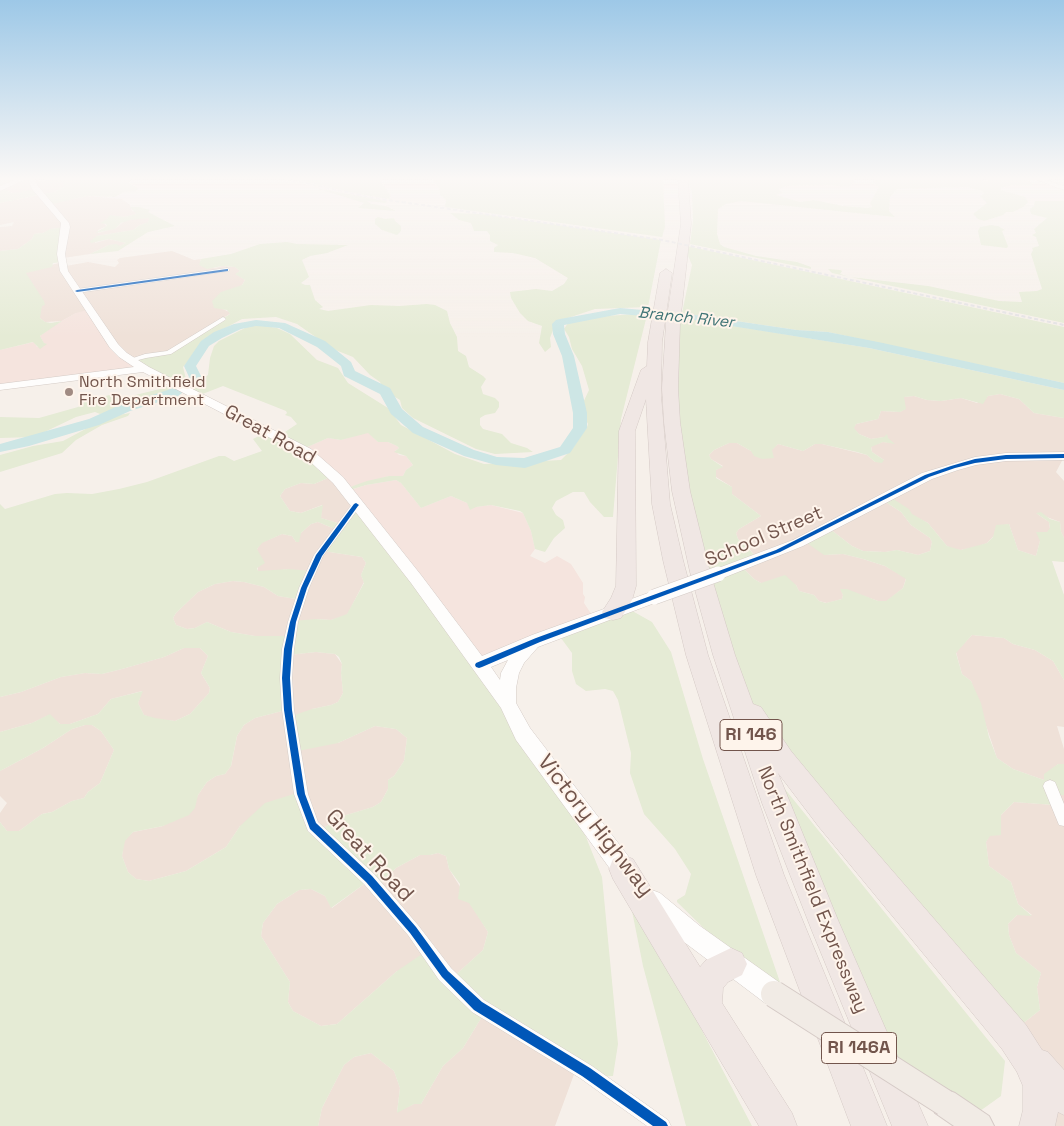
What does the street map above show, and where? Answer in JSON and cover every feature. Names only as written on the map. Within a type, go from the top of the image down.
[{"type":"highway","name":"North Smithfield Expressway","points":[[684,232],[654,360],[654,424],[661,504],[673,560],[718,722],[770,875],[869,1126]]},
{"type":"highway","name":"North Smithfield Expressway","points":[[667,262],[666,314],[672,422],[681,491],[700,572],[724,655],[775,803],[910,1126]]},
{"type":"highway","points":[[612,612],[621,600],[626,586],[627,431],[644,378],[654,360]]},
{"type":"highway","points":[[724,655],[746,703],[782,759],[1064,1097]]},
{"type":"highway","points":[[623,869],[779,1126]]},
{"type":"highway","points":[[706,1004],[708,982],[717,971],[731,964]]},
{"type":"highway","points":[[1014,1037],[1030,1061],[1040,1086],[1041,1110],[1036,1126]]},
{"type":"main road","name":"Great Road","points":[[65,232],[61,261],[64,271],[106,337],[131,360],[145,369],[307,452],[338,480],[356,505]]},
{"type":"main road","points":[[0,387],[145,369]]},
{"type":"main road","name":"School Street","points":[[478,665],[538,640],[798,543],[927,476],[953,466],[975,460],[1064,456]]},
{"type":"main road","name":"Victory Highway","points":[[356,505],[416,579],[507,702],[523,734],[623,869],[660,909],[731,964],[774,994],[979,1126]]},
{"type":"main road","points":[[507,702],[506,688],[510,673],[518,658],[538,640]]},
{"type":"street","points":[[77,291],[227,270]]},
{"type":"street","points":[[131,360],[169,353],[223,319]]},
{"type":"street","name":"Great Road","points":[[356,505],[320,556],[304,588],[293,622],[288,649],[286,678],[288,710],[301,794],[313,826],[369,879],[412,930],[444,974],[478,1006],[586,1072],[662,1126]]},
{"type":"street","points":[[1050,786],[1064,820]]},
{"type":"shaded area","points":[[0,232],[46,232],[34,234],[32,239],[18,249],[0,251]]},
{"type":"shaded area","points":[[66,232],[124,232],[97,236],[95,243],[109,239],[126,243],[120,246],[109,245],[90,254],[63,258]]},
{"type":"shaded area","points":[[172,251],[194,260],[201,259],[200,261],[215,268],[222,266],[235,267],[240,271],[236,274],[245,280],[223,309],[231,313],[172,351],[134,360],[76,313],[62,321],[45,322],[40,318],[40,314],[15,274],[63,262],[66,266],[88,262],[115,267],[119,263],[117,260],[120,258]]},
{"type":"shaded area","points":[[91,309],[114,343],[142,367],[0,388],[0,350],[34,342],[37,347],[44,343],[40,336],[53,326],[76,313]]},
{"type":"shaded area","points":[[1000,394],[1019,399],[1034,413],[1064,418],[1064,457],[1056,472],[1064,481],[1064,538],[1060,522],[1036,513],[1049,522],[1050,529],[1040,541],[1036,556],[1018,550],[1009,524],[1004,525],[987,543],[961,550],[953,549],[947,546],[928,523],[884,501],[901,512],[911,525],[930,538],[932,542],[930,551],[918,555],[897,550],[885,552],[863,551],[852,546],[830,529],[824,555],[843,554],[863,559],[885,566],[906,578],[903,588],[887,601],[878,601],[847,590],[841,590],[842,599],[827,603],[819,601],[814,595],[799,591],[796,585],[761,583],[743,568],[758,559],[738,539],[736,533],[739,529],[761,516],[732,494],[732,487],[716,477],[716,470],[723,466],[711,459],[709,455],[714,450],[729,443],[737,443],[751,451],[771,450],[778,444],[803,451],[815,444],[822,444],[867,455],[875,462],[884,460],[872,452],[871,446],[883,442],[893,443],[885,437],[871,439],[859,434],[853,428],[856,424],[878,419],[881,411],[900,412],[905,409],[903,397],[914,396],[927,400],[941,401],[961,398],[977,403],[988,396]]},
{"type":"shaded area","points":[[368,432],[378,442],[388,442],[397,446],[399,448],[395,451],[399,455],[406,456],[413,465],[406,470],[403,476],[389,476],[350,487],[305,448],[328,438],[341,440]]},
{"type":"shaded area","points":[[335,475],[358,504],[341,524],[321,518],[322,505],[301,513],[290,511],[280,496],[285,489],[301,483],[314,484]]},
{"type":"shaded area","points":[[396,480],[401,483],[421,508],[451,496],[476,507],[491,505],[523,513],[531,531],[535,549],[530,556],[545,563],[557,556],[571,564],[583,583],[584,603],[594,618],[480,666],[350,490]]},
{"type":"shaded area","points":[[318,522],[335,529],[323,551],[362,557],[366,563],[361,575],[364,582],[347,615],[331,620],[316,619],[289,636],[255,636],[231,632],[207,622],[195,628],[187,629],[176,625],[173,618],[176,613],[198,592],[215,584],[233,581],[244,582],[264,587],[278,596],[296,599],[289,569],[258,571],[257,549],[261,543],[282,534],[292,536],[296,542],[301,533],[311,524]]},
{"type":"shaded area","points":[[972,635],[1004,638],[1013,644],[1035,650],[1053,661],[1064,680],[1064,727],[1057,726],[1064,749],[1064,764],[1058,764],[1047,774],[1044,780],[1013,769],[997,758],[971,681],[962,674],[956,652]]},
{"type":"shaded area","points":[[184,648],[200,648],[208,656],[201,673],[210,688],[209,693],[190,714],[175,721],[155,719],[144,715],[138,703],[142,691],[111,699],[98,714],[70,724],[60,724],[49,715],[32,723],[0,732],[0,697],[21,692],[61,677],[85,673],[102,674],[122,669],[164,657]]},
{"type":"shaded area","points":[[316,652],[335,654],[342,664],[343,693],[338,702],[312,709],[330,743],[338,743],[375,726],[396,729],[407,738],[404,761],[394,776],[388,780],[388,789],[381,802],[373,807],[343,816],[317,832],[240,826],[226,847],[186,871],[149,881],[136,879],[128,872],[122,856],[124,841],[133,832],[163,826],[194,803],[207,782],[216,776],[225,774],[231,766],[237,736],[244,725],[255,718],[286,710],[288,655]]},
{"type":"shaded area","points":[[92,725],[101,731],[114,750],[100,783],[88,792],[84,798],[72,801],[52,812],[42,814],[19,831],[7,831],[0,822],[0,813],[7,803],[0,796],[0,771],[43,748],[72,729]]},
{"type":"shaded area","points":[[1054,795],[1064,795],[1064,1126],[1039,1126],[1016,1029],[1040,1010],[1037,987],[1041,973],[1016,953],[1009,935],[1008,924],[1017,915],[1032,915],[1018,904],[1011,882],[989,866],[986,842],[1001,815],[1014,802],[1054,805]]},
{"type":"shaded area","points":[[438,853],[446,856],[449,869],[488,932],[483,950],[450,980],[397,971],[337,1024],[321,1026],[293,1011],[288,1002],[290,982],[261,936],[263,923],[277,904],[299,890],[311,889],[325,896],[332,908],[367,882],[377,888],[396,868],[420,855]]},
{"type":"shaded area","points":[[483,1015],[576,1069],[555,1126],[318,1126],[322,1108],[344,1065],[354,1057],[371,1053],[394,1071],[400,1088],[397,1112],[414,1104],[421,1104],[443,1066],[463,1048]]},
{"type":"green space","points":[[66,232],[63,262],[53,263],[52,267],[26,273],[44,301],[45,305],[42,306],[40,318],[45,322],[51,323],[62,321],[40,336],[44,343],[47,344],[40,349],[33,342],[0,350],[0,251],[18,249],[32,239],[34,234]]},
{"type":"green space","points":[[124,232],[150,232],[118,251],[90,254],[109,245],[116,244],[120,246],[126,243],[109,239],[91,243],[90,241],[97,236]]},
{"type":"green space","points":[[387,232],[400,232],[397,235]]},
{"type":"green space","points":[[487,232],[602,232],[661,240],[648,307],[595,309],[556,322],[550,338],[551,347],[545,352],[539,343],[542,326],[528,321],[520,313],[511,298],[510,292],[536,289],[552,291],[564,284],[568,278],[535,258],[513,253],[494,252],[494,248],[498,245],[490,241],[490,235]]},
{"type":"green space","points":[[623,232],[664,232],[662,237]]},
{"type":"green space","points":[[692,232],[717,232],[720,244],[724,247],[756,256],[797,262],[811,267],[811,269],[690,244]]},
{"type":"green space","points":[[978,232],[1002,232],[1008,246],[1007,248],[981,245]]},
{"type":"green space","points":[[1035,232],[1064,232],[1064,323],[851,277],[928,286],[999,301],[1022,302],[1019,292],[1042,289],[1031,254],[1032,248],[1039,246],[1036,237],[1032,235],[1036,233]]},
{"type":"green space","points":[[287,242],[297,244],[348,245],[302,260],[309,277],[301,283],[310,285],[315,300],[323,307],[319,309],[328,311],[371,305],[427,304],[435,305],[447,311],[450,323],[457,337],[458,351],[466,356],[469,367],[486,379],[481,387],[483,394],[495,398],[499,402],[499,407],[495,413],[480,418],[480,425],[483,429],[502,434],[511,443],[533,452],[495,454],[476,449],[413,418],[402,408],[400,400],[385,391],[380,382],[370,375],[353,357],[333,349],[297,324],[276,317],[242,319],[203,340],[200,347],[183,367],[186,379],[163,396],[120,410],[100,414],[95,412],[76,417],[34,437],[0,438],[0,417],[39,418],[78,407],[83,403],[81,397],[85,395],[97,398],[114,394],[123,398],[160,389],[174,383],[134,360],[167,354],[230,314],[227,310],[214,308],[212,301],[221,292],[242,285],[245,280],[235,274],[240,271],[235,267],[222,266],[207,269],[199,265],[201,259],[231,254],[260,244]]},
{"type":"green space","points":[[687,246],[1064,327],[1064,383],[828,332],[797,330],[682,313],[692,265],[686,251]]},
{"type":"green space","points":[[828,269],[840,270],[842,271],[840,274],[849,277],[832,273]]},
{"type":"green space","points":[[647,315],[621,419],[613,517],[604,517],[590,502],[584,492],[573,492],[556,501],[552,508],[556,515],[563,520],[565,528],[554,538],[545,552],[535,549],[531,531],[523,513],[520,511],[491,505],[476,507],[470,510],[467,503],[451,496],[421,508],[401,483],[396,480],[350,490],[350,487],[367,481],[389,476],[403,476],[406,470],[413,465],[406,456],[394,452],[399,448],[397,446],[388,442],[378,442],[368,433],[341,440],[328,438],[305,448],[335,475],[314,484],[301,483],[285,489],[280,496],[290,511],[301,513],[323,505],[321,518],[341,524],[355,507],[570,797],[602,877],[618,1044],[613,1076],[591,1077],[483,1015],[463,1048],[443,1066],[421,1104],[414,1104],[397,1113],[400,1088],[394,1071],[371,1053],[354,1057],[344,1065],[322,1108],[318,1126],[0,1126],[0,822],[7,831],[19,831],[42,814],[52,812],[72,801],[84,798],[88,792],[100,783],[114,750],[101,731],[92,725],[85,725],[72,729],[43,748],[0,771],[0,732],[32,723],[50,714],[60,724],[70,724],[98,714],[111,699],[143,691],[138,703],[144,715],[175,721],[190,714],[209,693],[210,688],[201,673],[208,656],[200,648],[184,648],[164,657],[122,669],[102,674],[85,673],[61,677],[21,692],[0,697],[0,504],[5,509],[55,494],[92,494],[119,489],[147,482],[219,456],[225,456],[234,461],[262,451],[253,439],[270,430],[282,434],[297,424],[291,417],[285,415],[286,411],[223,386],[200,395],[189,388],[208,375],[210,358],[214,346],[219,341],[253,324],[277,328],[290,334],[317,360],[338,368],[348,383],[388,408],[401,425],[455,454],[484,464],[561,460],[572,449],[588,424],[582,405],[589,390],[582,366],[572,349],[569,337],[564,329],[570,320],[575,318]],"holes":[[[318,522],[335,529],[323,551],[362,557],[366,563],[361,575],[364,583],[347,614],[331,620],[293,621],[289,636],[255,636],[231,632],[207,622],[195,628],[187,629],[176,625],[173,618],[176,613],[198,592],[215,584],[233,581],[244,582],[264,587],[278,596],[296,599],[311,571],[289,569],[258,571],[257,568],[265,563],[257,549],[262,543],[282,534],[292,536],[296,542],[299,542],[301,533],[311,524]],[[316,652],[335,654],[339,657],[342,664],[343,693],[338,702],[289,717],[293,752],[338,743],[375,726],[396,729],[407,738],[404,761],[394,776],[388,780],[388,789],[381,802],[373,807],[343,816],[317,832],[297,793],[265,803],[240,826],[226,847],[186,871],[149,881],[136,879],[128,872],[122,856],[125,841],[133,832],[163,826],[189,815],[195,808],[198,795],[207,782],[216,776],[225,774],[231,766],[237,736],[244,725],[255,718],[286,710],[288,655]],[[438,853],[446,856],[449,869],[460,884],[458,899],[469,903],[488,932],[483,950],[450,980],[425,952],[397,971],[337,1024],[321,1026],[293,1011],[288,1002],[290,982],[261,936],[263,923],[277,904],[299,890],[311,889],[325,896],[331,908],[367,882],[377,888],[396,868],[420,855]]]},
{"type":"green space","points":[[679,317],[869,348],[1064,390],[1064,418],[1034,413],[1019,399],[1000,394],[988,396],[983,404],[961,398],[941,401],[927,400],[914,396],[904,397],[906,409],[900,412],[881,411],[878,419],[856,424],[854,428],[859,434],[871,439],[884,437],[887,434],[888,438],[895,444],[883,442],[871,447],[872,452],[884,460],[882,463],[875,462],[867,455],[822,444],[815,444],[803,451],[778,444],[772,450],[774,458],[762,459],[754,456],[751,451],[737,443],[729,443],[714,450],[709,455],[711,459],[723,467],[716,470],[716,478],[732,487],[732,494],[761,516],[739,529],[736,533],[738,539],[745,544],[758,560],[743,568],[761,583],[785,575],[796,585],[799,591],[814,595],[819,601],[826,603],[842,599],[843,595],[840,589],[847,589],[878,601],[886,601],[903,588],[906,579],[885,566],[863,559],[843,554],[824,555],[804,541],[830,529],[852,546],[863,551],[885,552],[897,550],[918,555],[930,551],[932,542],[930,538],[911,525],[901,512],[884,501],[890,497],[909,509],[912,514],[928,523],[947,546],[961,550],[987,543],[993,537],[996,525],[1009,524],[1018,550],[1036,556],[1040,541],[1036,532],[1047,532],[1050,528],[1049,522],[1036,513],[1041,512],[1050,519],[1060,522],[1064,538],[1064,562],[1052,561],[1064,595],[1064,680],[1053,661],[1035,650],[1013,644],[1004,638],[972,635],[956,653],[962,674],[971,681],[981,703],[989,737],[997,758],[1013,769],[1044,780],[1044,774],[1058,764],[1064,764],[1064,795],[1054,795],[1054,805],[1014,802],[1001,815],[1001,835],[990,836],[986,842],[989,866],[1011,882],[1018,904],[1032,916],[1017,915],[1008,924],[1009,935],[1016,953],[1041,973],[1037,987],[1040,1010],[1016,1029],[751,709],[690,513],[678,404],[676,340]]},
{"type":"green space","points":[[130,413],[128,416],[102,425],[76,440],[62,453],[0,472],[0,455],[33,446],[63,441],[108,417]]},
{"type":"green space","points":[[627,608],[652,622],[671,652],[703,759],[781,985],[717,941],[677,902],[677,900],[685,895],[691,874],[675,849],[644,814],[630,773],[631,753],[618,700],[613,691],[605,689],[586,691],[576,684],[572,671],[572,653],[558,634]]},
{"type":"green space","points":[[780,783],[1005,1061],[1001,1096],[973,1116],[886,1059]]},
{"type":"green space","points":[[632,911],[666,962],[752,1126],[686,1126],[643,966]]},
{"type":"water","points":[[675,312],[797,330],[828,332],[883,343],[1064,383],[1064,390],[869,348],[675,317]]},
{"type":"waterway","name":"Branch River","points":[[0,448],[24,443],[94,422],[125,408],[173,393],[196,378],[190,366],[205,344],[218,335],[238,326],[256,323],[281,325],[321,344],[347,365],[349,373],[385,391],[396,411],[418,430],[469,453],[496,461],[525,463],[565,450],[580,428],[580,413],[568,356],[559,334],[558,324],[560,322],[620,311],[690,317]]},
{"type":"railway","points":[[604,232],[662,240],[1064,325]]},
{"type":"cycle path","points":[[77,291],[227,270]]},
{"type":"cycle path","points":[[479,665],[538,640],[778,551],[927,476],[975,461],[1006,457],[1064,456]]},
{"type":"cycle path","points":[[356,505],[319,555],[304,588],[293,622],[288,649],[286,678],[288,710],[301,794],[313,826],[369,879],[413,930],[445,974],[478,1006],[586,1072],[662,1126]]},
{"type":"place","name":"North Smithfield Fire Department","points":[[69,392]]}]
